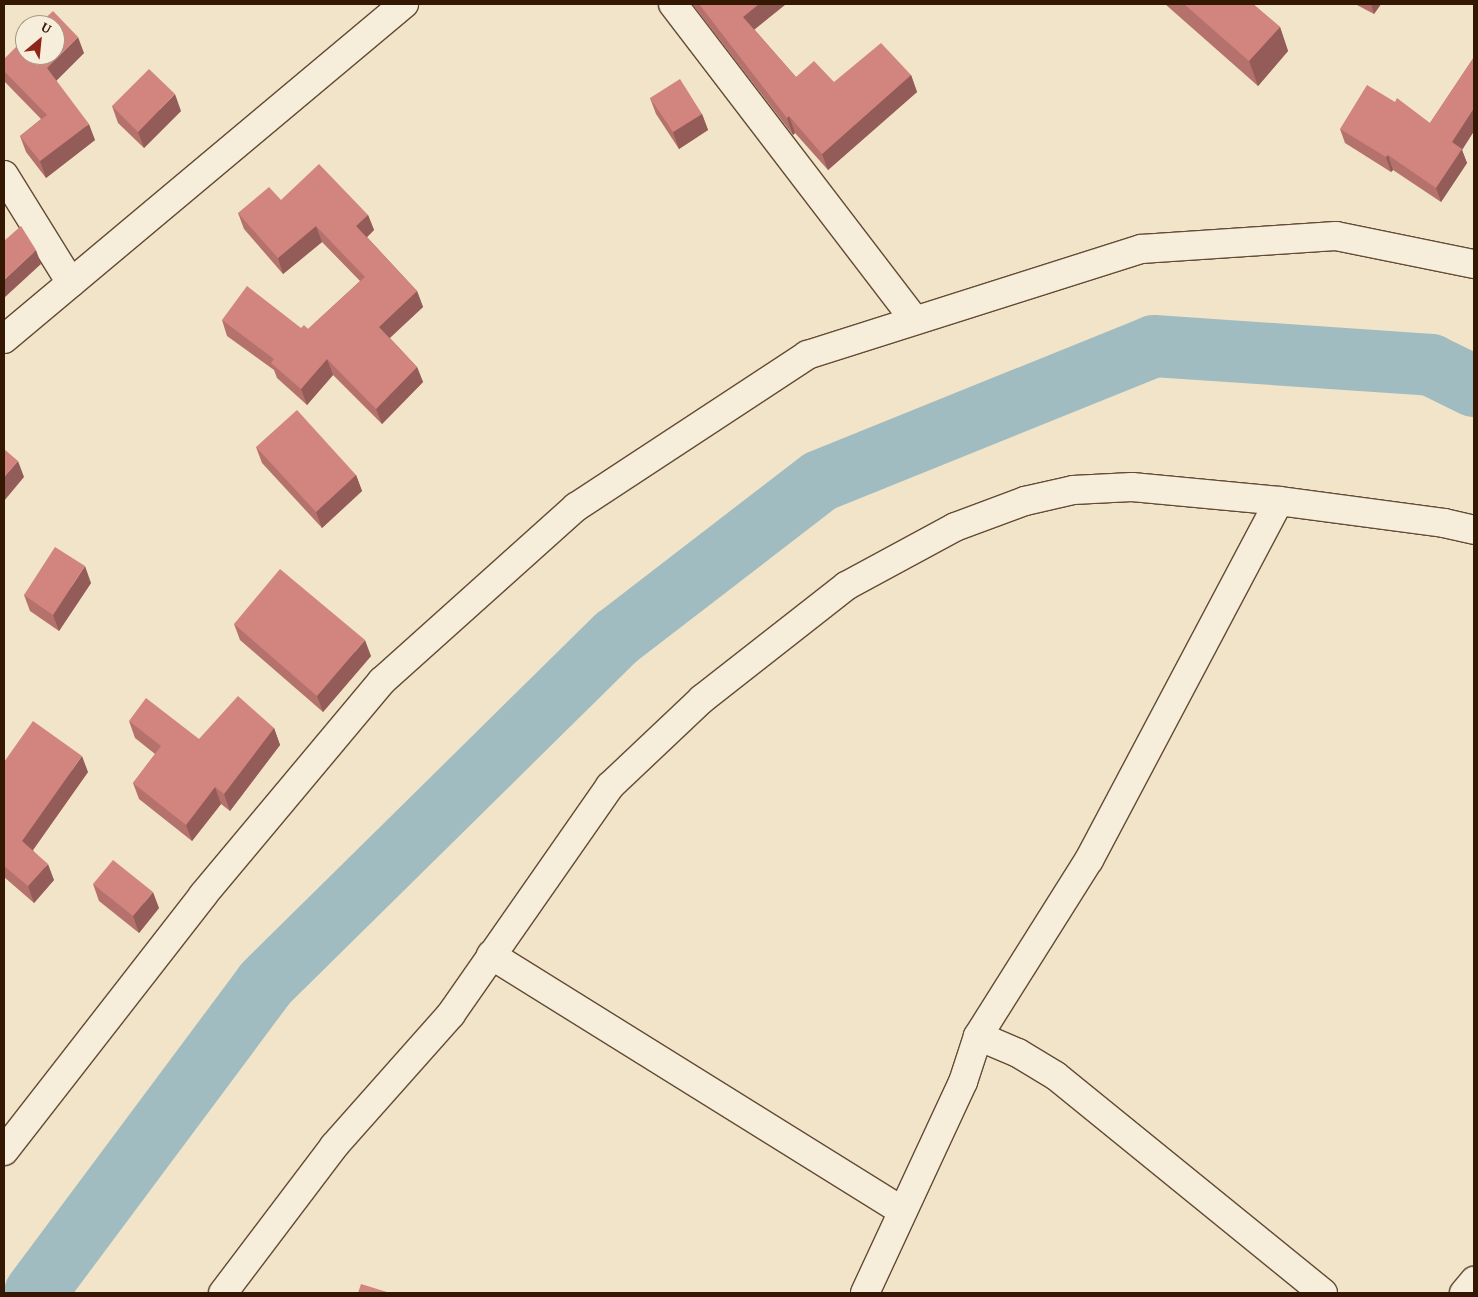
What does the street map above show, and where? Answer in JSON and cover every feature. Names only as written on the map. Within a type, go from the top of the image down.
[{"type":"street","points":[[4,339],[404,4]]},
{"type":"street","points":[[673,4],[916,320]]},
{"type":"street","points":[[4,175],[71,283]]},
{"type":"street","points":[[4,1151],[203,895],[389,674],[576,507],[807,355],[1140,249],[1336,236],[1474,264]]},
{"type":"street","points":[[223,1293],[334,1146],[451,1014],[610,786],[702,699],[846,586],[955,527],[1025,501],[1073,490],[1132,487],[1279,501],[1444,523],[1474,530]]},
{"type":"street","points":[[865,1293],[901,1210],[963,1082],[978,1036],[1089,860],[1279,501]]},
{"type":"street","points":[[491,956],[901,1210]]},
{"type":"street","points":[[978,1036],[1018,1053],[1056,1076],[1323,1293]]},
{"type":"street","points":[[1464,1293],[1474,1281]]},
{"type":"building","points":[[699,4],[759,4],[743,17],[796,77],[814,61],[834,82],[881,43],[911,75],[822,154],[789,116],[787,118]]},
{"type":"building","points":[[1184,4],[1253,4],[1280,27],[1249,61]]},
{"type":"building","points":[[53,11],[57,15],[49,15]]},
{"type":"building","points":[[65,23],[78,37],[65,50]]},
{"type":"building","points":[[15,48],[15,65],[50,65],[47,68],[89,124],[40,161],[20,136],[47,115],[4,71],[4,59]]},
{"type":"building","points":[[1474,57],[1474,108],[1452,142],[1462,149],[1436,188],[1388,155],[1386,157],[1340,129],[1367,85],[1395,102],[1397,98],[1430,123]]},
{"type":"building","points":[[149,69],[175,94],[138,132],[112,106]]},
{"type":"building","points":[[680,79],[702,114],[673,132],[650,98]]},
{"type":"building","points":[[319,164],[368,215],[356,226],[417,291],[379,327],[417,367],[376,409],[327,359],[301,389],[271,363],[274,359],[222,320],[247,286],[301,328],[304,325],[308,329],[365,277],[316,226],[278,258],[238,213],[269,187],[281,200]]},
{"type":"building","points":[[21,226],[36,250],[4,280],[4,241]]},
{"type":"building","points":[[297,410],[356,475],[316,512],[256,447]]},
{"type":"building","points":[[4,449],[18,461],[4,477]]},
{"type":"building","points":[[55,547],[85,566],[53,615],[24,595]]},
{"type":"building","points":[[280,569],[365,640],[317,696],[234,624]]},
{"type":"building","points":[[238,696],[274,728],[224,794],[215,787],[186,825],[133,783],[161,746],[129,721],[146,698],[199,739]]},
{"type":"building","points":[[33,721],[82,756],[22,841],[48,864],[28,886],[4,866],[4,762]]},
{"type":"building","points":[[113,860],[153,892],[133,916],[93,884]]},
{"type":"building","points":[[361,1284],[390,1293],[358,1293]]},
{"type":"waterway","points":[[35,1293],[265,984],[616,638],[820,481],[1154,346],[1431,365],[1474,386]]}]
